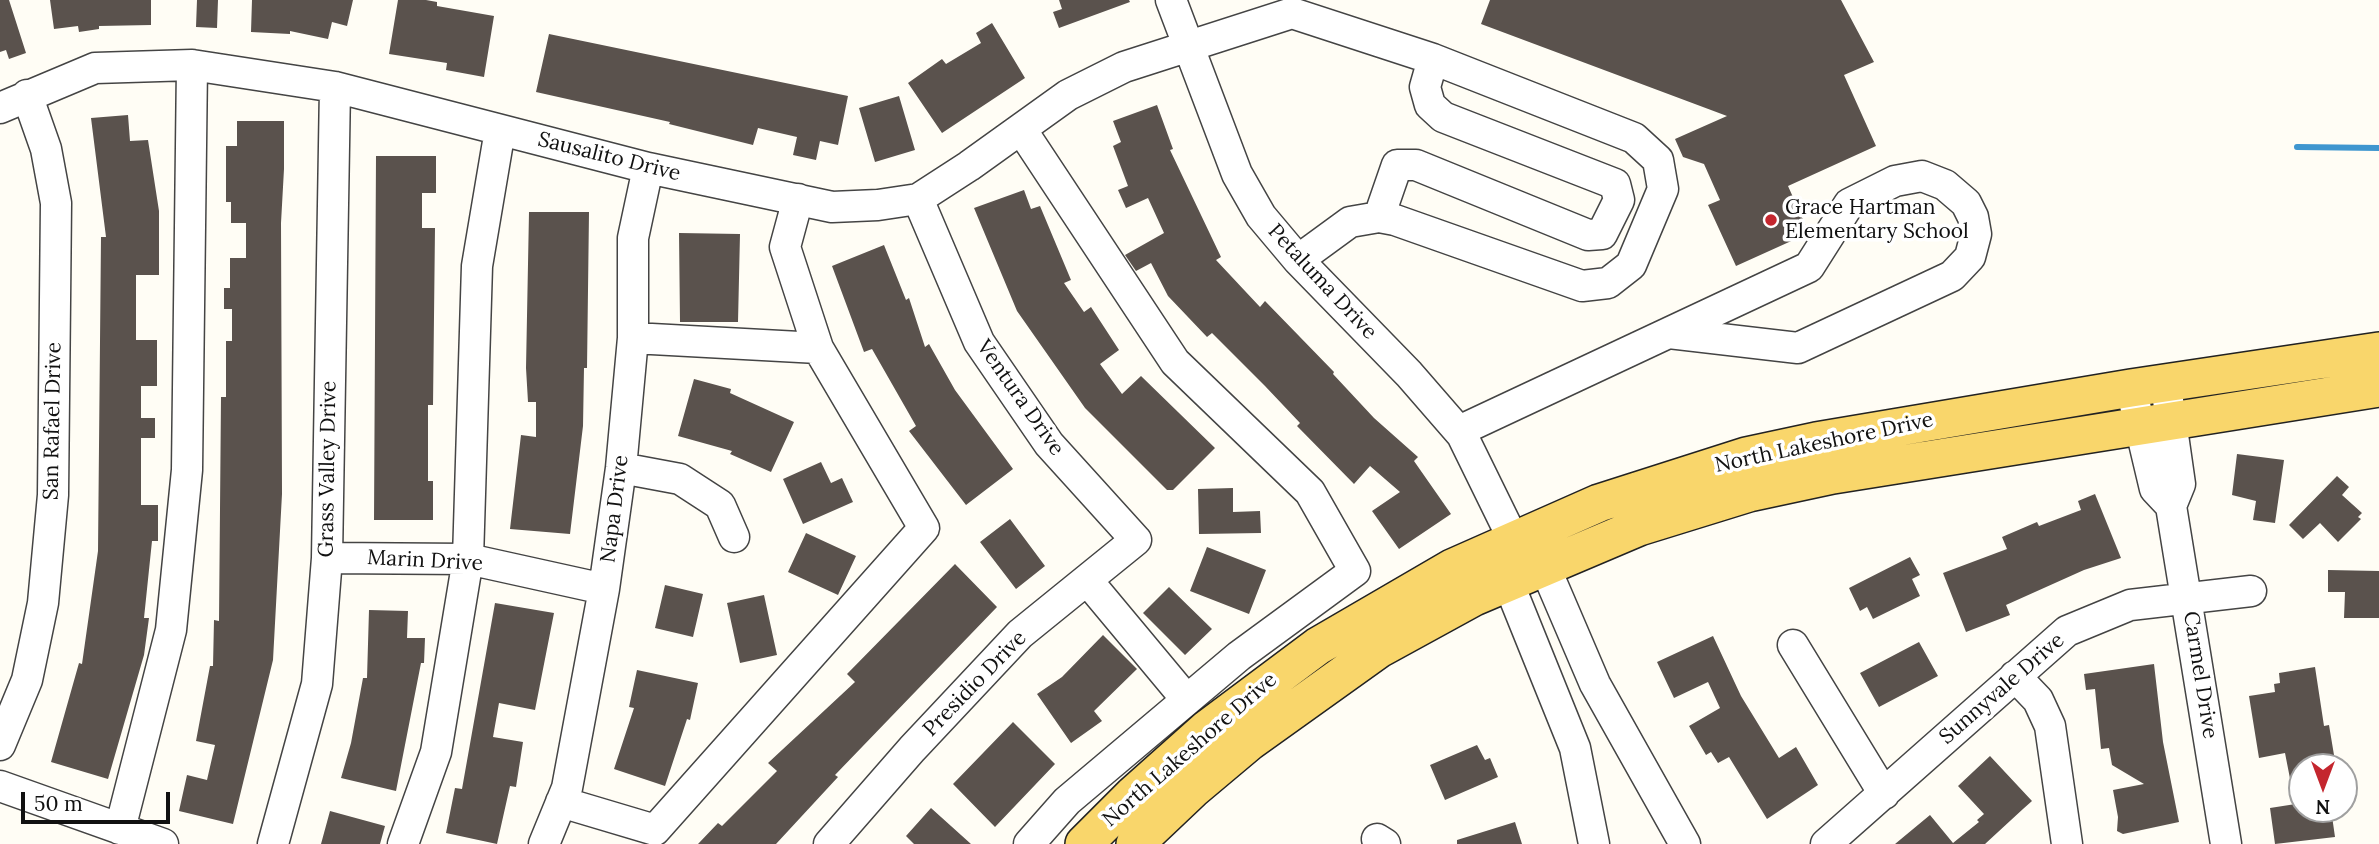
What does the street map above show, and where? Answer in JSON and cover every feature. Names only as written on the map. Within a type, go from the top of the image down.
[{"type":"main road","name":"North Lakeshore Drive","points":[[1084,844],[1167,764],[1283,671],[1391,602],[1513,540],[1599,503],[1746,456],[1877,430],[2148,385],[2379,351]]},
{"type":"main road","name":"North Lakeshore Drive","points":[[1135,844],[1203,780],[1322,688],[1410,632],[1544,565],[1671,516],[1788,484],[2379,388]]},
{"type":"street","name":"Petaluma Drive","points":[[1171,0],[1237,174],[1261,216],[1298,260],[1458,431],[1513,540],[1544,565],[1595,684],[1685,844]]},
{"type":"street","name":"Sausalito Drive","points":[[0,108],[95,68],[192,65],[335,87],[648,168],[832,207],[918,199],[1068,95],[1124,67],[1292,13],[1433,59],[1634,138],[1658,160],[1663,189],[1632,265],[1608,283],[1582,286],[1395,220],[1379,217]]},
{"type":"street","points":[[1298,260],[1350,222],[1379,217],[1397,165],[1416,165],[1588,235],[1602,234],[1619,200],[1615,184],[1443,117],[1430,105],[1425,87],[1433,59]]},
{"type":"street","points":[[120,828],[171,630],[187,470],[192,65]]},
{"type":"street","name":"Grass Valley Drive","points":[[273,844],[317,684],[327,558],[335,87]]},
{"type":"street","name":"San Rafael Drive","points":[[0,745],[27,680],[43,603],[53,495],[57,203],[46,149],[27,95]]},
{"type":"street","points":[[1021,129],[1175,362],[1310,492],[1355,571],[1239,656],[1067,801],[1029,844]]},
{"type":"street","points":[[403,844],[436,752],[468,559],[477,266],[500,130]]},
{"type":"street","name":"Napa Drive","points":[[544,844],[567,788],[604,589],[621,468],[633,338],[633,238],[648,168]]},
{"type":"street","points":[[1458,431],[1809,267],[1849,204],[1895,181],[1922,176],[1945,185],[1966,203],[1973,217],[1976,234],[1970,257],[1952,276],[1798,348],[1669,333]]},
{"type":"street","points":[[561,802],[656,830],[925,528],[818,348],[785,247],[798,199]]},
{"type":"street","name":"Ventura Drive","points":[[918,199],[979,342],[1049,444],[1136,540]]},
{"type":"street","points":[[633,338],[818,348]]},
{"type":"street","name":"Carmel Drive","points":[[2148,385],[2154,423],[2155,489],[2171,506],[2226,844]]},
{"type":"street","points":[[621,468],[680,479],[720,505],[734,537]]},
{"type":"street","name":"Presidio Drive","points":[[830,844],[912,749],[1020,634],[1136,540]]},
{"type":"street","points":[[1513,540],[1508,582],[1574,748],[1594,844]]},
{"type":"street","name":"Marin Drive","points":[[327,558],[468,559],[604,589]]},
{"type":"street","points":[[1087,580],[1187,700]]},
{"type":"street","name":"Sunnyvale Drive","points":[[1826,844],[2067,631],[2130,605],[2251,590]]},
{"type":"street","points":[[1793,646],[1884,794]]},
{"type":"street","points":[[2015,676],[2038,700],[2049,726],[2067,844]]},
{"type":"street","points":[[0,786],[163,844]]},
{"type":"building","points":[[0,0],[9,0],[26,53],[9,59],[6,50],[0,52]]},
{"type":"building","points":[[50,0],[151,0],[151,25],[99,26],[99,29],[79,32],[78,26],[54,29]]},
{"type":"building","points":[[197,0],[218,0],[217,28],[196,27]]},
{"type":"building","points":[[252,0],[353,0],[347,26],[332,22],[328,39],[290,31],[290,34],[251,32]]},
{"type":"building","points":[[398,0],[426,0],[437,2],[437,6],[494,16],[484,77],[446,70],[447,63],[389,54]]},
{"type":"building","points":[[1059,0],[1130,2],[1059,28],[1053,12],[1062,9]]},
{"type":"building","name":"Grace Hartman Elementary School","points":[[1490,0],[1841,0],[1874,62],[1844,75],[1876,146],[1788,186],[1809,233],[1736,266],[1708,205],[1720,200],[1704,164],[1683,157],[1675,139],[1727,116],[1481,24]]},
{"type":"building","points":[[992,23],[1025,78],[942,133],[908,83],[942,59],[946,64],[981,43],[976,33]]},
{"type":"building","points":[[549,34],[848,96],[838,145],[820,141],[816,160],[793,155],[797,137],[758,128],[753,145],[669,124],[670,122],[536,92]]},
{"type":"building","points":[[899,96],[915,150],[875,162],[859,108]]},
{"type":"building","points":[[1157,105],[1173,149],[1170,150],[1221,257],[1216,260],[1260,307],[1265,301],[1374,418],[1418,457],[1414,461],[1451,514],[1399,549],[1372,511],[1400,492],[1370,466],[1354,484],[1297,426],[1300,423],[1265,386],[1212,333],[1207,337],[1168,296],[1151,263],[1136,271],[1125,255],[1164,233],[1148,198],[1126,208],[1118,190],[1128,186],[1113,146],[1121,142],[1113,121]]},
{"type":"building","points":[[128,115],[130,141],[148,140],[159,211],[159,275],[136,275],[136,340],[157,340],[157,386],[141,386],[141,418],[155,418],[155,438],[141,438],[141,505],[158,505],[158,541],[152,541],[144,618],[149,618],[144,655],[108,779],[51,762],[79,663],[82,664],[98,551],[101,237],[106,237],[91,118]]},
{"type":"building","points":[[237,121],[284,121],[284,169],[281,223],[282,494],[273,660],[233,824],[179,811],[187,775],[207,780],[215,745],[196,741],[210,666],[213,666],[214,620],[219,621],[221,397],[226,397],[226,341],[232,341],[232,309],[224,309],[224,288],[230,288],[230,258],[246,258],[246,223],[231,223],[231,202],[226,202],[226,146],[237,146]]},
{"type":"building","points":[[376,156],[436,156],[436,193],[422,193],[422,228],[435,228],[433,405],[428,405],[428,481],[433,481],[433,520],[374,520]]},
{"type":"building","points":[[1024,190],[1031,209],[1040,206],[1071,280],[1064,283],[1084,312],[1091,307],[1119,350],[1100,364],[1122,394],[1141,376],[1215,448],[1173,490],[1167,490],[1085,408],[1017,311],[974,208]]},
{"type":"building","points":[[529,212],[589,212],[587,368],[584,368],[583,426],[570,534],[510,529],[521,435],[536,437],[536,402],[528,402],[526,368]]},
{"type":"building","points":[[679,233],[740,234],[738,322],[680,322]]},
{"type":"building","points":[[884,245],[906,300],[909,298],[925,347],[929,344],[955,390],[1013,469],[966,505],[909,431],[916,426],[872,349],[864,352],[832,266]]},
{"type":"building","points":[[694,379],[731,389],[730,393],[794,422],[771,472],[730,454],[732,451],[678,436]]},
{"type":"building","points":[[2237,454],[2284,460],[2275,523],[2253,520],[2256,501],[2232,495]]},
{"type":"building","points":[[821,462],[831,483],[842,478],[853,502],[803,524],[783,479]]},
{"type":"building","points":[[2337,476],[2349,487],[2342,495],[2362,513],[2358,517],[2361,519],[2338,542],[2320,523],[2303,539],[2289,525]]},
{"type":"building","points":[[1233,488],[1233,512],[1260,511],[1261,533],[1199,534],[1198,489]]},
{"type":"building","points":[[2095,494],[2121,558],[2084,570],[2006,605],[2010,615],[1966,632],[1943,573],[2007,549],[2002,537],[2037,522],[2039,526],[2081,510],[2078,501]]},
{"type":"building","points":[[1010,519],[1045,566],[1016,589],[980,542]]},
{"type":"building","points":[[806,533],[856,556],[838,595],[788,572]]},
{"type":"building","points":[[1207,547],[1266,570],[1249,614],[1190,591]]},
{"type":"building","points":[[1910,557],[1920,575],[1912,579],[1920,596],[1873,619],[1867,607],[1860,611],[1849,588]]},
{"type":"building","points":[[955,564],[997,607],[835,775],[838,777],[776,844],[698,844],[718,823],[722,826],[777,771],[768,763],[855,682],[847,674]]},
{"type":"building","points":[[2328,570],[2379,571],[2379,618],[2344,618],[2345,592],[2328,592]]},
{"type":"building","points":[[665,585],[703,594],[693,637],[655,628]]},
{"type":"building","points":[[1169,587],[1212,629],[1185,655],[1143,613]]},
{"type":"building","points":[[764,595],[777,655],[740,663],[727,603]]},
{"type":"building","points":[[495,603],[554,613],[535,710],[499,703],[493,737],[523,742],[516,787],[510,786],[497,844],[446,833],[455,788],[462,789]]},
{"type":"building","points":[[369,610],[408,611],[407,638],[425,638],[424,663],[421,663],[396,791],[341,778],[351,743],[363,678],[367,678]]},
{"type":"building","points":[[1103,635],[1137,669],[1094,711],[1102,721],[1071,743],[1037,694],[1062,677]]},
{"type":"building","points":[[1713,636],[1741,696],[1779,758],[1796,747],[1818,785],[1767,819],[1729,757],[1718,763],[1711,752],[1706,755],[1689,726],[1720,708],[1708,682],[1674,698],[1657,662]]},
{"type":"building","points":[[1919,642],[1938,676],[1879,707],[1860,673]]},
{"type":"building","points":[[2154,664],[2163,742],[2179,822],[2123,834],[2117,831],[2118,817],[2113,790],[2144,784],[2112,765],[2109,748],[2101,749],[2095,689],[2086,690],[2084,674]]},
{"type":"building","points":[[2315,667],[2324,726],[2329,725],[2334,753],[2288,753],[2288,768],[2285,753],[2259,758],[2249,696],[2275,692],[2274,684],[2280,683],[2279,673]]},
{"type":"building","points":[[637,670],[698,683],[690,720],[687,719],[665,786],[614,769],[634,708],[629,707]]},
{"type":"building","points":[[1013,722],[1055,764],[995,827],[953,784]]},
{"type":"building","points":[[1477,745],[1485,760],[1490,758],[1498,777],[1445,800],[1430,765]]},
{"type":"building","points":[[1990,756],[2032,801],[1985,844],[1895,844],[1930,815],[1953,843],[1979,822],[1977,820],[1984,814],[1958,786]]},
{"type":"building","points":[[2288,805],[2288,823],[2333,823],[2335,837],[2275,844],[2270,808]]},
{"type":"building","points":[[931,808],[971,844],[914,844],[906,836]]},
{"type":"building","points":[[330,811],[385,826],[380,844],[321,844]]},
{"type":"building","points":[[1515,822],[1522,844],[1457,844],[1457,840]]},
{"type":"waterway","points":[[2297,147],[2379,148]]},
{"type":"place","name":"Grace Hartman Elementary School","points":[[1771,220]]}]
